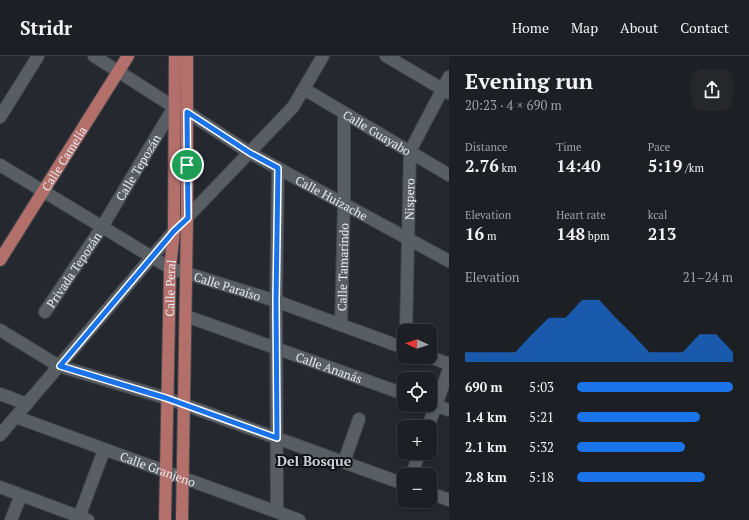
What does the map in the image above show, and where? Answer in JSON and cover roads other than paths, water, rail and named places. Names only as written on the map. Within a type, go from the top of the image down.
[{"type":"main road","name":"Calle Camelia","points":[[0,260],[128,56]]},
{"type":"main road","name":"Calle Peral","points":[[165,520],[166,398],[170,268],[174,231],[175,56]]},
{"type":"main road","name":"Calle Peral","points":[[182,520],[188,218],[187,56]]},
{"type":"street","points":[[0,117],[38,56]]},
{"type":"street","name":"Calle Huizache","points":[[94,56],[174,107],[187,112],[250,153],[449,261]]},
{"type":"street","points":[[0,435],[174,231],[293,107],[323,56]]},
{"type":"street","points":[[386,56],[446,91]]},
{"type":"street","name":"Nispero","points":[[406,324],[410,151],[446,91],[449,77]]},
{"type":"street","name":"Calle Guayabo","points":[[304,89],[449,175]]},
{"type":"street","name":"Calle Tepozán","points":[[102,227],[174,107]]},
{"type":"street","name":"Calle Tamarindo","points":[[341,325],[344,204],[344,113]]},
{"type":"street","name":"Calle Paraíso","points":[[0,165],[42,192],[170,268],[276,301],[397,345]]},
{"type":"street","points":[[277,512],[276,301],[278,168]]},
{"type":"street","name":"Privada Tepozán","points":[[45,312],[102,227]]},
{"type":"street","name":"Calle Ananás","points":[[186,316],[397,391]]},
{"type":"street","points":[[0,330],[60,366],[184,404],[397,481]]},
{"type":"street","points":[[437,360],[449,364]]},
{"type":"street","points":[[437,394],[449,369]]},
{"type":"street","points":[[0,394],[27,404]]},
{"type":"street","points":[[437,406],[449,410]]},
{"type":"street","name":"Calle Granjeno","points":[[16,417],[299,520]]},
{"type":"street","points":[[344,462],[359,419]]},
{"type":"street","points":[[0,487],[82,519],[104,450]]},
{"type":"street","points":[[11,520],[21,495]]},
{"type":"street","points":[[437,496],[449,500]]},
{"type":"district","name":"Del Bosque","points":[[314,460]]}]
